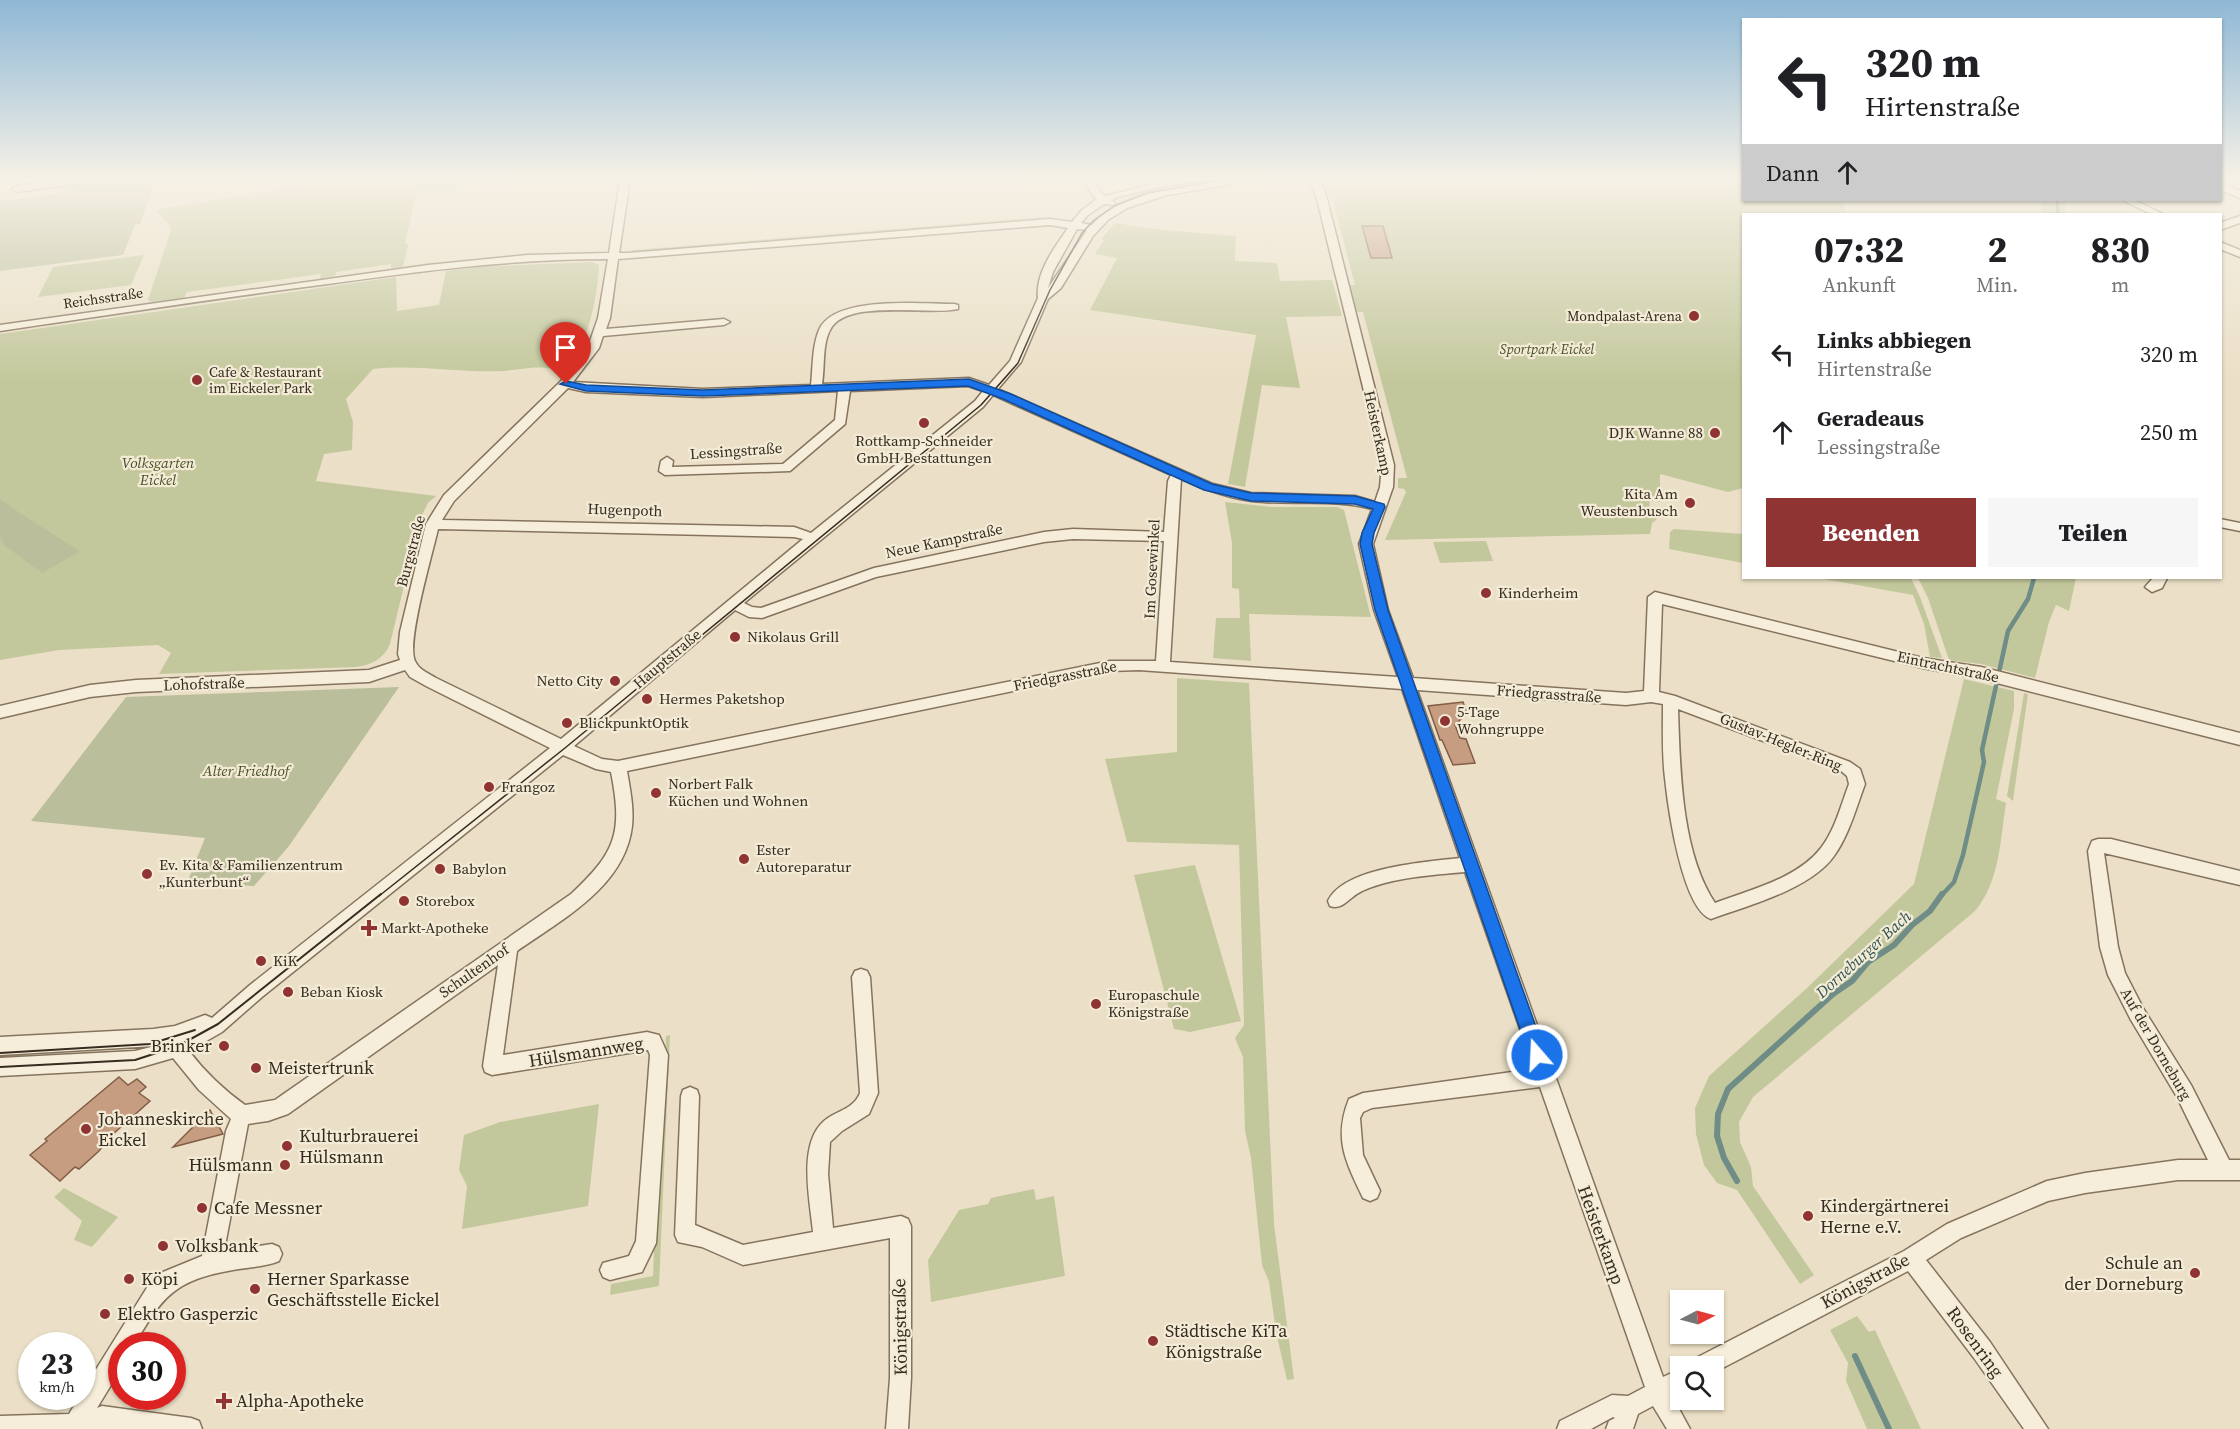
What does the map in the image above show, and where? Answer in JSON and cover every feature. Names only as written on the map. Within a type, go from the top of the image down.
[{"type":"street","name":"Burgstraße","points":[[408,663],[405,654],[407,632],[433,524],[449,498],[566,384],[586,359],[604,318],[614,247]]},
{"type":"street","name":"Reichsstraße","points":[[0,328],[331,280],[496,260],[690,247]]},
{"type":"street","name":"Hauptstraße","points":[[176,1041],[218,1024],[256,991],[562,747],[734,603],[954,426],[993,390],[1019,356],[1043,298],[1042,285],[1062,247]]},
{"type":"street","name":"Hauptstraße","points":[[1043,298],[1057,286],[1082,247]]},
{"type":"street","name":"Heisterkamp","points":[[1333,247],[1388,465],[1388,489],[1368,533],[1366,544],[1369,565],[1382,610],[1658,1393],[1679,1429]]},
{"type":"street","points":[[2224,247],[2240,254]]},
{"type":"street","points":[[816,388],[824,329],[838,315],[875,309],[954,308]]},
{"type":"street","points":[[599,333],[724,322]]},
{"type":"street","points":[[566,384],[586,388],[703,393],[969,382],[993,390],[1209,487],[1251,497],[1355,500],[1380,507]]},
{"type":"street","name":"Lessingstraße","points":[[667,461],[665,471],[786,468],[841,422],[844,387]]},
{"type":"street","name":"Im Gosewinkel","points":[[1164,666],[1173,482],[1177,474]]},
{"type":"street","points":[[2222,523],[2240,527]]},
{"type":"street","name":"Hugenpoth","points":[[433,524],[794,532],[814,538]]},
{"type":"street","name":"Neue Kampstraße","points":[[734,603],[749,612],[762,613],[874,573],[1044,537],[1073,534],[1170,537]]},
{"type":"street","name":"Eintrachtstraße","points":[[1651,696],[1655,597],[1923,663],[1981,673],[2240,739]]},
{"type":"street","points":[[408,663],[416,673],[430,682],[562,747]]},
{"type":"street","name":"Lohofstraße","points":[[0,712],[41,701],[113,688],[369,676],[408,663]]},
{"type":"street","name":"Friedgrasstraße","points":[[562,747],[601,765],[618,767],[1095,668],[1124,665],[1626,699],[1651,696],[1670,700]]},
{"type":"street","name":"Gustav-Hegler-Ring","points":[[1670,700],[1845,766],[1854,773],[1857,784],[1828,851],[1814,867],[1711,912],[1696,889],[1679,825],[1672,776],[1670,700]]},
{"type":"street","name":"Schultenhof","points":[[242,1115],[268,1112],[281,1107],[577,899],[605,872],[624,836],[627,813],[618,767]]},
{"type":"street","name":"Auf der Dorneburg","points":[[2231,1170],[2137,1014],[2117,975],[2109,947],[2096,848],[2101,845],[2122,848],[2240,878]]},
{"type":"street","points":[[1336,902],[1347,890],[1358,885],[1427,869],[1470,864]]},
{"type":"street","name":"Hülsmannweg","points":[[507,948],[509,954],[503,980],[492,1066],[647,1041],[653,1041],[657,1045],[659,1055],[657,1094],[646,1243],[635,1265],[610,1270]]},
{"type":"street","points":[[690,1096],[685,1235],[698,1234],[714,1240],[729,1252],[743,1255],[824,1239],[818,1157],[821,1140],[831,1127],[860,1112],[865,1107],[869,1093],[861,977]]},
{"type":"street","points":[[0,1046],[153,1038],[176,1041]]},
{"type":"street","points":[[176,1041],[182,1057],[242,1115],[236,1131],[211,1265]]},
{"type":"street","points":[[0,1067],[135,1060],[176,1041]]},
{"type":"street","points":[[1370,1191],[1353,1156],[1351,1118],[1356,1106],[1360,1103],[1370,1099],[1545,1077]]},
{"type":"street","name":"Königstraße","points":[[1723,1356],[1911,1258],[1954,1231],[2013,1203],[2047,1191],[2085,1182],[2178,1170],[2231,1170]]},
{"type":"street","name":"Königstraße","points":[[824,1239],[902,1226],[898,1260],[902,1349],[897,1429]]},
{"type":"street","points":[[131,1332],[162,1285],[180,1273],[249,1256],[272,1254]]},
{"type":"street","name":"Rosenring","points":[[1911,1258],[1982,1350],[2037,1429]]},
{"type":"street","points":[[83,1426],[108,1375]]},
{"type":"street","points":[[1568,1429],[1612,1406],[1630,1407],[1670,1386]]},
{"type":"street","points":[[1617,1429],[1623,1426],[1630,1407]]},
{"type":"street","points":[[0,1426],[83,1426],[102,1417],[191,1429]]},
{"type":"green space","points":[[0,247],[126,247],[123,255],[0,271]]},
{"type":"green space","points":[[166,247],[408,247],[403,267],[391,268],[391,264],[336,272],[335,276],[320,279],[321,274],[187,292],[184,298],[152,302],[148,300]]},
{"type":"green space","points":[[673,247],[730,247],[631,255],[632,250]]},
{"type":"green space","points":[[1100,247],[1236,247],[1235,261],[1277,263],[1280,281],[1332,280],[1342,316],[1286,317],[1300,388],[1262,385],[1245,487],[1228,484],[1256,335],[1090,310],[1117,258],[1095,254]]},
{"type":"green space","name":"Sportpark Eickel","points":[[1345,247],[1742,247],[1742,488],[1728,492],[1660,474],[1660,502],[1650,500],[1649,511],[1659,513],[1652,523],[1650,534],[1385,540],[1406,492],[1398,488],[1398,478],[1407,478],[1363,312],[1354,312],[1347,285],[1355,285]]},
{"type":"green space","points":[[144,255],[131,285],[38,297],[53,267]]},
{"type":"green space","name":"Volksgarten Eickel","points":[[592,262],[599,265],[593,309],[585,337],[571,362],[561,374],[549,368],[503,371],[405,367],[373,369],[346,399],[353,422],[352,450],[324,454],[316,481],[436,496],[428,503],[420,519],[390,644],[384,654],[376,660],[356,667],[159,674],[171,653],[158,645],[59,650],[0,660],[0,334],[396,277],[397,311],[439,305],[446,271],[475,267]]},
{"type":"green space","points":[[0,499],[80,551],[42,573],[4,545],[0,537]]},
{"type":"green space","points":[[1225,502],[1272,507],[1337,507],[1344,510],[1371,617],[1249,614],[1251,661],[1213,658],[1216,618],[1240,618],[1239,589],[1232,588],[1232,543]]},
{"type":"green space","points":[[1674,529],[1742,534],[1742,563],[1669,549],[1670,532]]},
{"type":"green space","points":[[1486,541],[1493,561],[1440,563],[1433,542]]},
{"type":"green space","points":[[1824,579],[1911,579],[1942,658],[1930,657],[1924,624],[1913,595]]},
{"type":"green space","points":[[1918,579],[2076,579],[2069,611],[2056,605],[2049,622],[2035,678],[1981,664],[1949,660],[1928,598]]},
{"type":"green space","points":[[1177,678],[1249,683],[1274,1224],[1294,1379],[1287,1380],[1276,1332],[1269,1282],[1262,1265],[1251,1158],[1245,1131],[1243,1057],[1235,1038],[1244,1025],[1239,845],[1127,842],[1105,759],[1177,752]]},
{"type":"green space","points":[[1964,679],[2014,691],[2014,709],[1996,799],[2006,803],[1998,860],[1990,887],[1975,911],[1753,1097],[1739,1122],[1740,1142],[1751,1167],[1753,1186],[1814,1275],[1800,1284],[1737,1190],[1717,1183],[1704,1165],[1696,1134],[1695,1108],[1709,1076],[1807,988],[1914,884]]},
{"type":"green space","name":"Alter Friedhof","points":[[399,687],[289,846],[254,886],[187,883],[205,838],[31,821],[126,697]]},
{"type":"green space","points":[[2024,693],[2028,694],[2013,801],[2007,796]]},
{"type":"green space","points":[[1195,865],[1241,1021],[1190,1032],[1174,1029],[1134,875]]},
{"type":"green space","points":[[670,1035],[659,1286],[610,1295],[611,1284],[653,1276],[662,1059],[665,1058],[666,1036]]},
{"type":"green space","points":[[599,1104],[588,1206],[462,1229],[467,1186],[459,1170],[464,1135],[500,1122]]},
{"type":"green space","points":[[64,1188],[118,1217],[92,1247],[74,1240],[82,1221],[54,1197]]},
{"type":"green space","points":[[1034,1189],[1036,1200],[1054,1196],[1065,1276],[931,1302],[928,1260],[959,1210],[988,1204],[991,1198]]},
{"type":"green space","points":[[1857,1316],[1869,1332],[1875,1330],[1921,1429],[1867,1429],[1846,1381],[1848,1363],[1830,1330]]},
{"type":"building","points":[[1368,247],[1389,247],[1392,258],[1371,258]]},
{"type":"building","name":"5-Tage Wohngruppe","points":[[1463,702],[1467,713],[1455,725],[1460,738],[1466,739],[1475,763],[1453,765],[1440,740],[1428,706]]},
{"type":"building","name":"Johanneskirche Eickel","points":[[119,1077],[128,1085],[137,1079],[146,1087],[139,1093],[150,1101],[79,1169],[75,1167],[60,1181],[30,1155],[47,1141],[45,1139]]},
{"type":"building","points":[[210,1110],[223,1134],[173,1147]]},
{"type":"waterway","name":"Dorneburger Bach","points":[[1941,896],[1954,882],[1963,855],[1984,762],[1982,750],[2008,631],[2028,599],[2034,579]]},
{"type":"waterway","name":"Dorneburger Bach","points":[[1737,1181],[1724,1158],[1717,1136],[1718,1114],[1728,1089],[1833,994],[1852,981],[1868,962],[1894,945],[1912,925],[1930,911],[1942,894]]},
{"type":"waterway","name":"Dorneburger Bach","points":[[1855,1356],[1889,1429]]},
{"type":"tram line","points":[[379,896],[565,748],[981,405],[1018,363],[1050,290],[1074,247]]},
{"type":"tram line","points":[[0,1067],[135,1060],[178,1046],[218,1024],[381,894]]},
{"type":"tram line","points":[[0,1053],[150,1044],[195,1030]]},
{"type":"place","name":"Mondpalast-Arena","points":[[1694,316]]},
{"type":"place","name":"Cafe & Restaurant im Eickeler Park","points":[[197,380]]},
{"type":"place","name":"Rottkamp-Schneider GmbH Bestattungen","points":[[924,423]]},
{"type":"place","name":"DJK Wanne 88","points":[[1715,433]]},
{"type":"place","name":"Kita Am Weustenbusch","points":[[1690,503]]},
{"type":"place","name":"Kinderheim","points":[[1486,593]]},
{"type":"place","name":"Nikolaus Grill","points":[[735,637]]},
{"type":"place","name":"Netto City","points":[[615,681]]},
{"type":"place","name":"Hermes Paketshop","points":[[647,699]]},
{"type":"place","name":"5-Tage Wohngruppe","points":[[1445,721]]},
{"type":"place","name":"BlickpunktOptik","points":[[567,723]]},
{"type":"place","name":"Frangoz","points":[[489,787]]},
{"type":"place","name":"Norbert Falk Küchen und Wohnen","points":[[656,793]]},
{"type":"place","name":"Ester Autoreparatur","points":[[744,859]]},
{"type":"place","name":"Babylon","points":[[440,869]]},
{"type":"place","name":"Ev. Kita & Familienzentrum „Kunterbunt“","points":[[147,874]]},
{"type":"place","name":"Storebox","points":[[404,901]]},
{"type":"place","name":"Markt-Apotheke","points":[[369,928]]},
{"type":"place","name":"KiK","points":[[261,961]]},
{"type":"place","name":"Beban Kiosk","points":[[288,992]]},
{"type":"place","name":"Europaschule Königstraße","points":[[1096,1004]]},
{"type":"place","name":"Brinker","points":[[224,1046]]},
{"type":"place","name":"Meistertrunk","points":[[256,1068]]},
{"type":"place","name":"Johanneskirche Eickel","points":[[86,1129]]},
{"type":"place","name":"Kulturbrauerei Hülsmann","points":[[287,1146]]},
{"type":"place","name":"Hülsmann","points":[[285,1165]]},
{"type":"place","name":"Cafe Messner","points":[[202,1208]]},
{"type":"place","name":"Kindergärtnerei Herne e.V.","points":[[1808,1216]]},
{"type":"place","name":"Volksbank","points":[[163,1246]]},
{"type":"place","name":"Schule an der Dorneburg","points":[[2195,1273]]},
{"type":"place","name":"Köpi","points":[[129,1279]]},
{"type":"place","name":"Herner Sparkasse Geschäftsstelle Eickel","points":[[255,1289]]},
{"type":"place","name":"Elektro Gasperzic","points":[[105,1314]]},
{"type":"place","name":"Städtische KiTa Königstraße","points":[[1153,1341]]},
{"type":"place","name":"Alpha-Apotheke","points":[[224,1401]]},
{"type":"route","points":[[566,384],[586,388],[703,393],[969,382],[1007,396],[1159,466],[1224,492],[1266,498],[1355,500],[1380,507],[1368,533],[1366,544],[1369,565],[1417,715],[1537,1055]]}]
